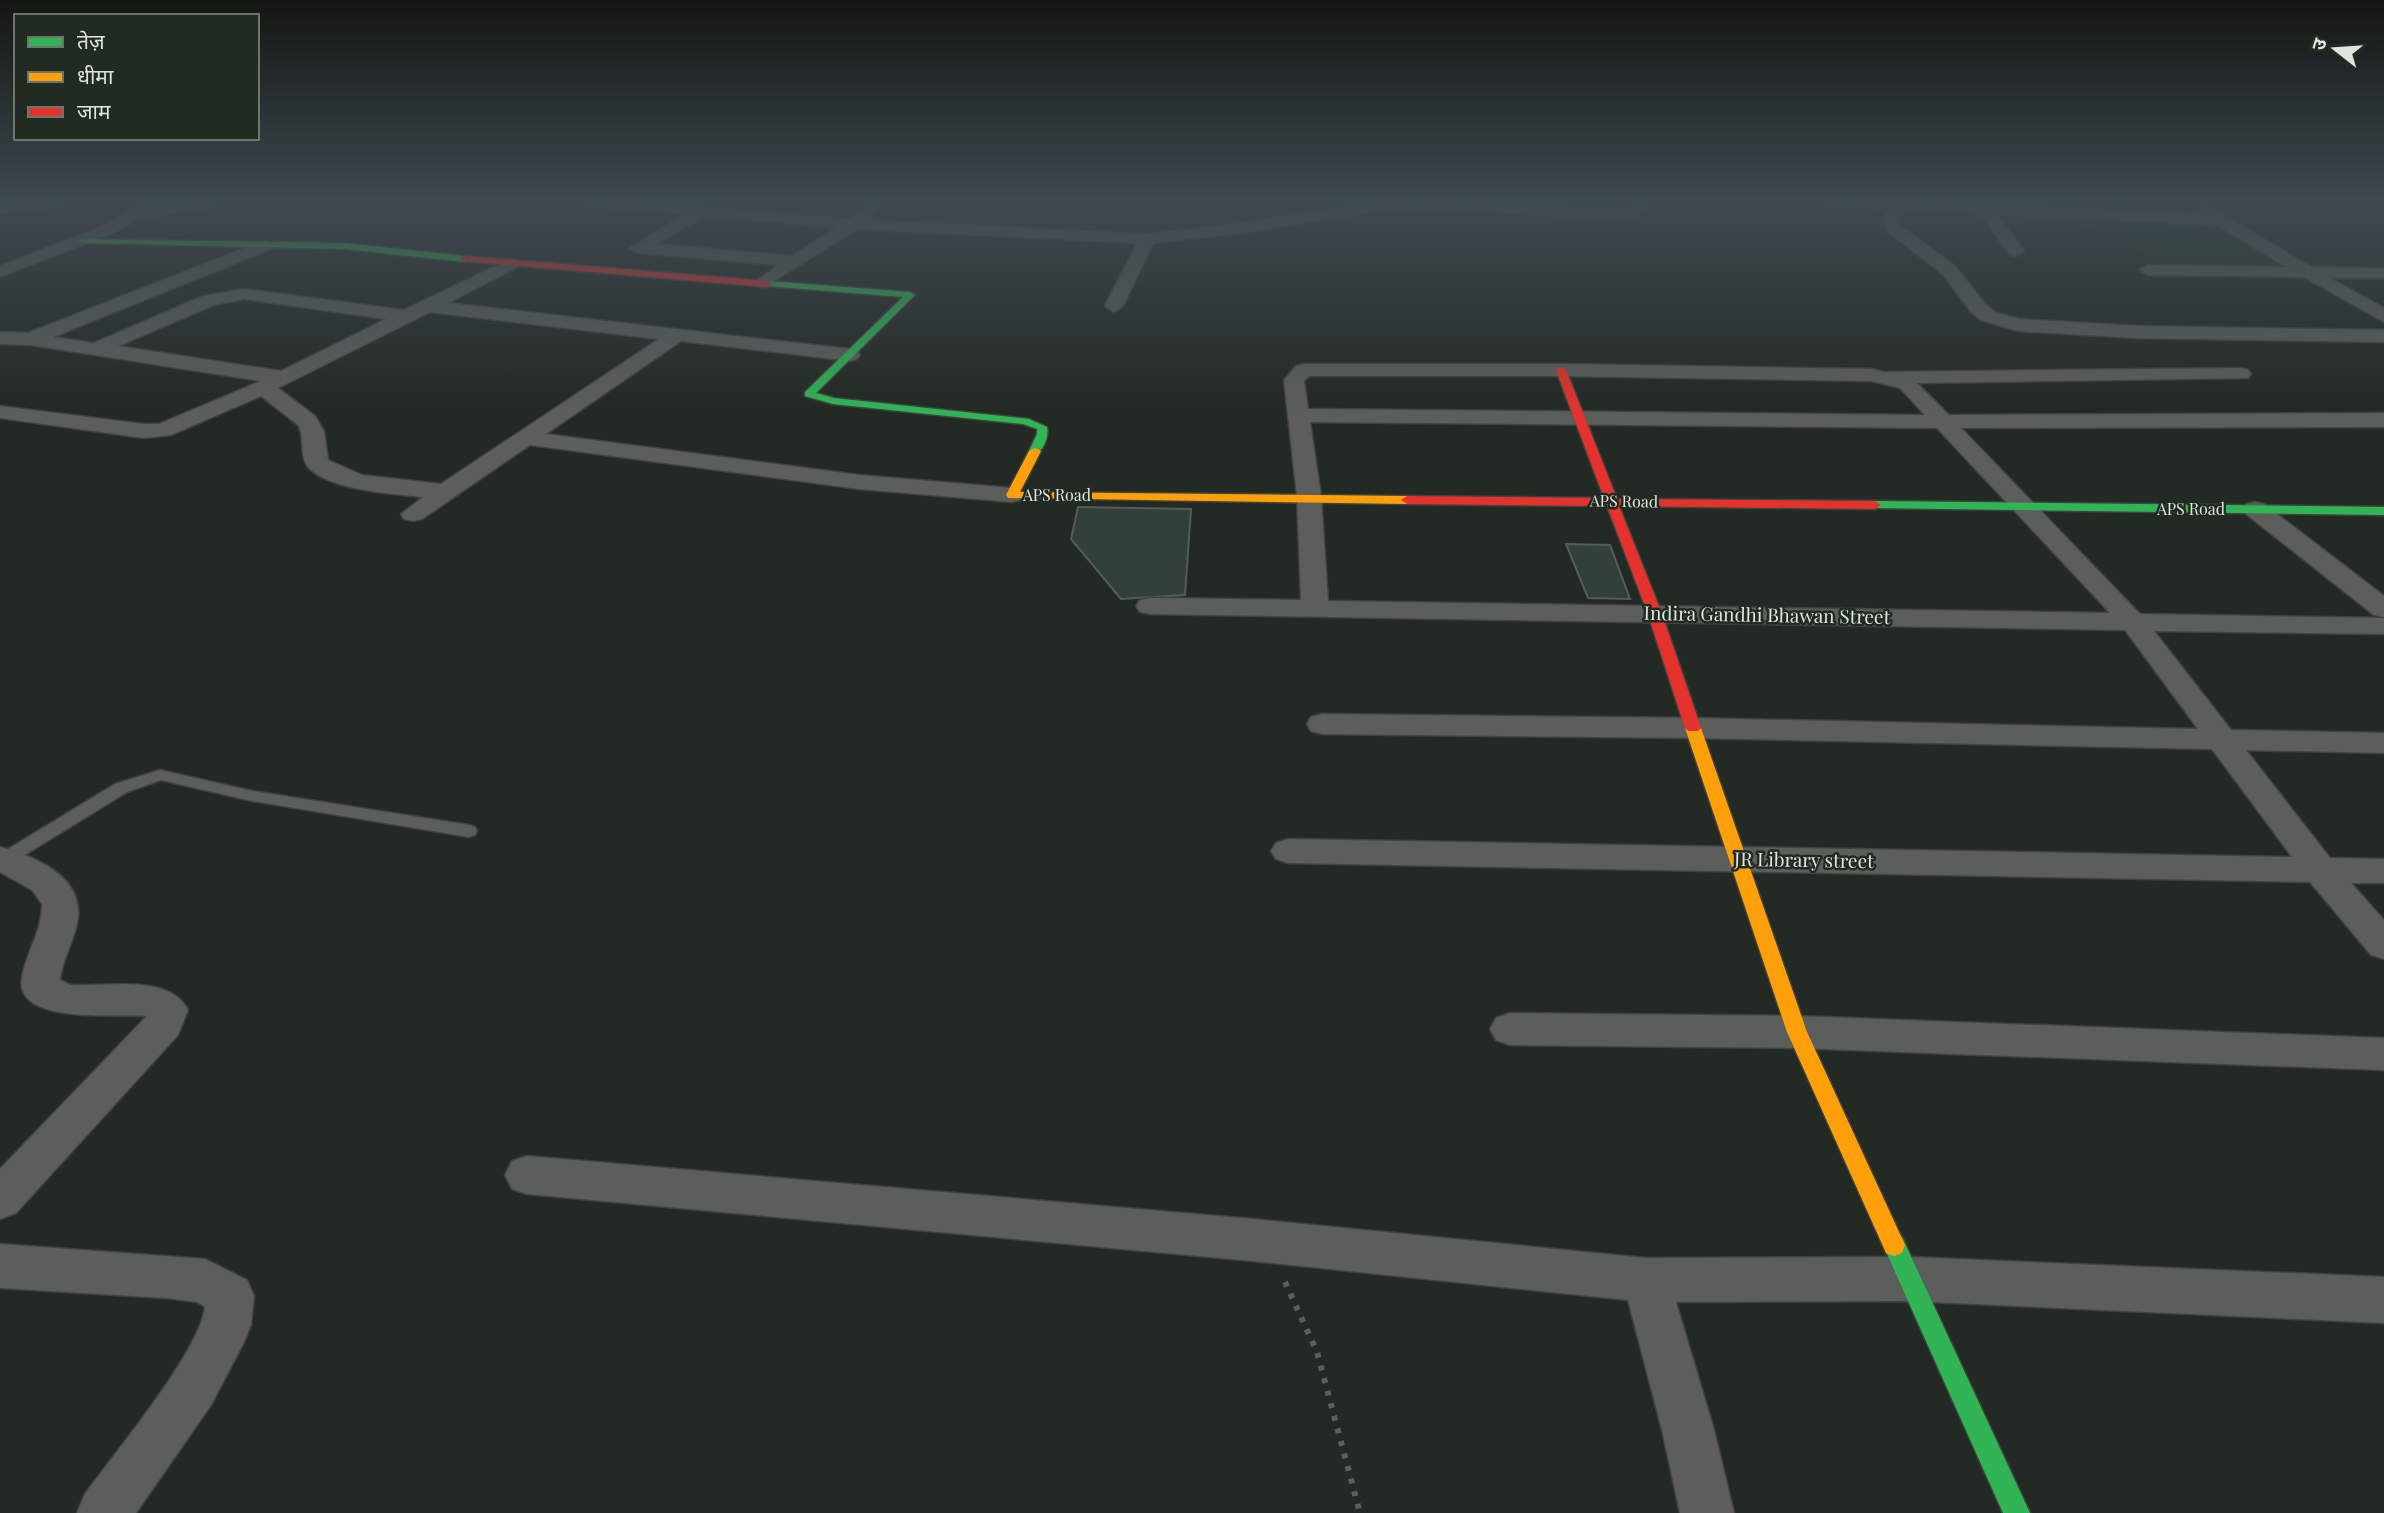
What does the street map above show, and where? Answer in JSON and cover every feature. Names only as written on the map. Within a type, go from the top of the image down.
[{"type":"street","points":[[12,340],[199,271]]},
{"type":"street","points":[[0,412],[144,431],[163,430],[274,382],[497,271]]},
{"type":"street","name":"APS Road","points":[[598,271],[910,295],[809,394],[833,401],[1026,421],[1042,427],[1042,434],[1012,495],[1308,496],[2384,511]]},
{"type":"street","points":[[763,283],[782,271]]},
{"type":"street","points":[[1114,306],[1131,271]]},
{"type":"street","points":[[1949,271],[1978,308],[2025,344]]},
{"type":"street","points":[[2244,271],[2384,273]]},
{"type":"street","points":[[2306,271],[2384,316]]},
{"type":"street","points":[[98,348],[209,300],[244,293],[407,316]]},
{"type":"street","points":[[429,306],[850,355]]},
{"type":"street","points":[[1997,320],[2049,328],[2137,332],[2384,335]]},
{"type":"street","points":[[413,514],[677,335]]},
{"type":"street","points":[[12,340],[98,348],[274,382],[313,430],[317,463],[327,472],[346,478],[446,492]]},
{"type":"street","points":[[2043,359],[2061,375]]},
{"type":"street","points":[[1315,607],[1308,496],[1294,380],[1303,370],[1561,370],[1886,377],[2241,374]]},
{"type":"street","points":[[1561,370],[1655,614],[1797,1032],[2017,1513]]},
{"type":"street","points":[[1886,377],[1907,384],[2132,621],[2320,870],[2384,945]]},
{"type":"street","points":[[1298,415],[1582,421],[1945,423],[2384,419]]},
{"type":"street","points":[[527,438],[859,482],[1012,495]]},
{"type":"street","points":[[2255,509],[2380,602]]},
{"type":"street","name":"Indira Gandhi Bhawan Street","points":[[1150,606],[2384,626]]},
{"type":"street","points":[[1322,724],[1694,728],[2384,743]]},
{"type":"street","name":"JR Library street","points":[[1288,851],[2384,871]]},
{"type":"street","points":[[0,1199],[164,1024],[169,1010],[163,1004],[143,1001],[69,1000],[40,987],[40,975],[61,920],[61,900],[53,887],[21,866],[2,860]]},
{"type":"street","points":[[1510,1029],[1797,1032],[2384,1054]]},
{"type":"street","points":[[527,1175],[1253,1240],[1646,1279],[1909,1279],[2384,1300]]},
{"type":"street","points":[[0,1266],[166,1276],[205,1281],[230,1296],[227,1325],[193,1387],[104,1513]]},
{"type":"street","points":[[1646,1279],[1688,1430],[1707,1513]]},
{"type":"lane","points":[[2,860],[121,788],[160,775],[251,796],[469,831]]},
{"type":"path","points":[[1253,1240],[1288,1287],[1317,1352],[1360,1513]]},
{"type":"building","points":[[1078,507],[1191,509],[1185,595],[1121,599],[1071,539]]},
{"type":"building","points":[[1566,544],[1610,545],[1630,599],[1588,598]]},
{"type":"traffic: fast","points":[[768,284],[910,295],[809,394],[833,401],[1025,421],[1042,427],[1043,434],[1035,451]]},
{"type":"traffic: fast","points":[[1875,505],[2384,511]]},
{"type":"traffic: fast","points":[[1894,1245],[2017,1513]]},
{"type":"traffic: slow","points":[[1035,451],[1012,495],[1407,500]]},
{"type":"traffic: slow","points":[[1693,728],[1797,1032],[1894,1245]]},
{"type":"traffic: jam","points":[[606,271],[768,284]]},
{"type":"traffic: jam","points":[[1561,370],[1655,614],[1693,728]]},
{"type":"traffic: jam","points":[[1407,500],[1875,505]]}]
